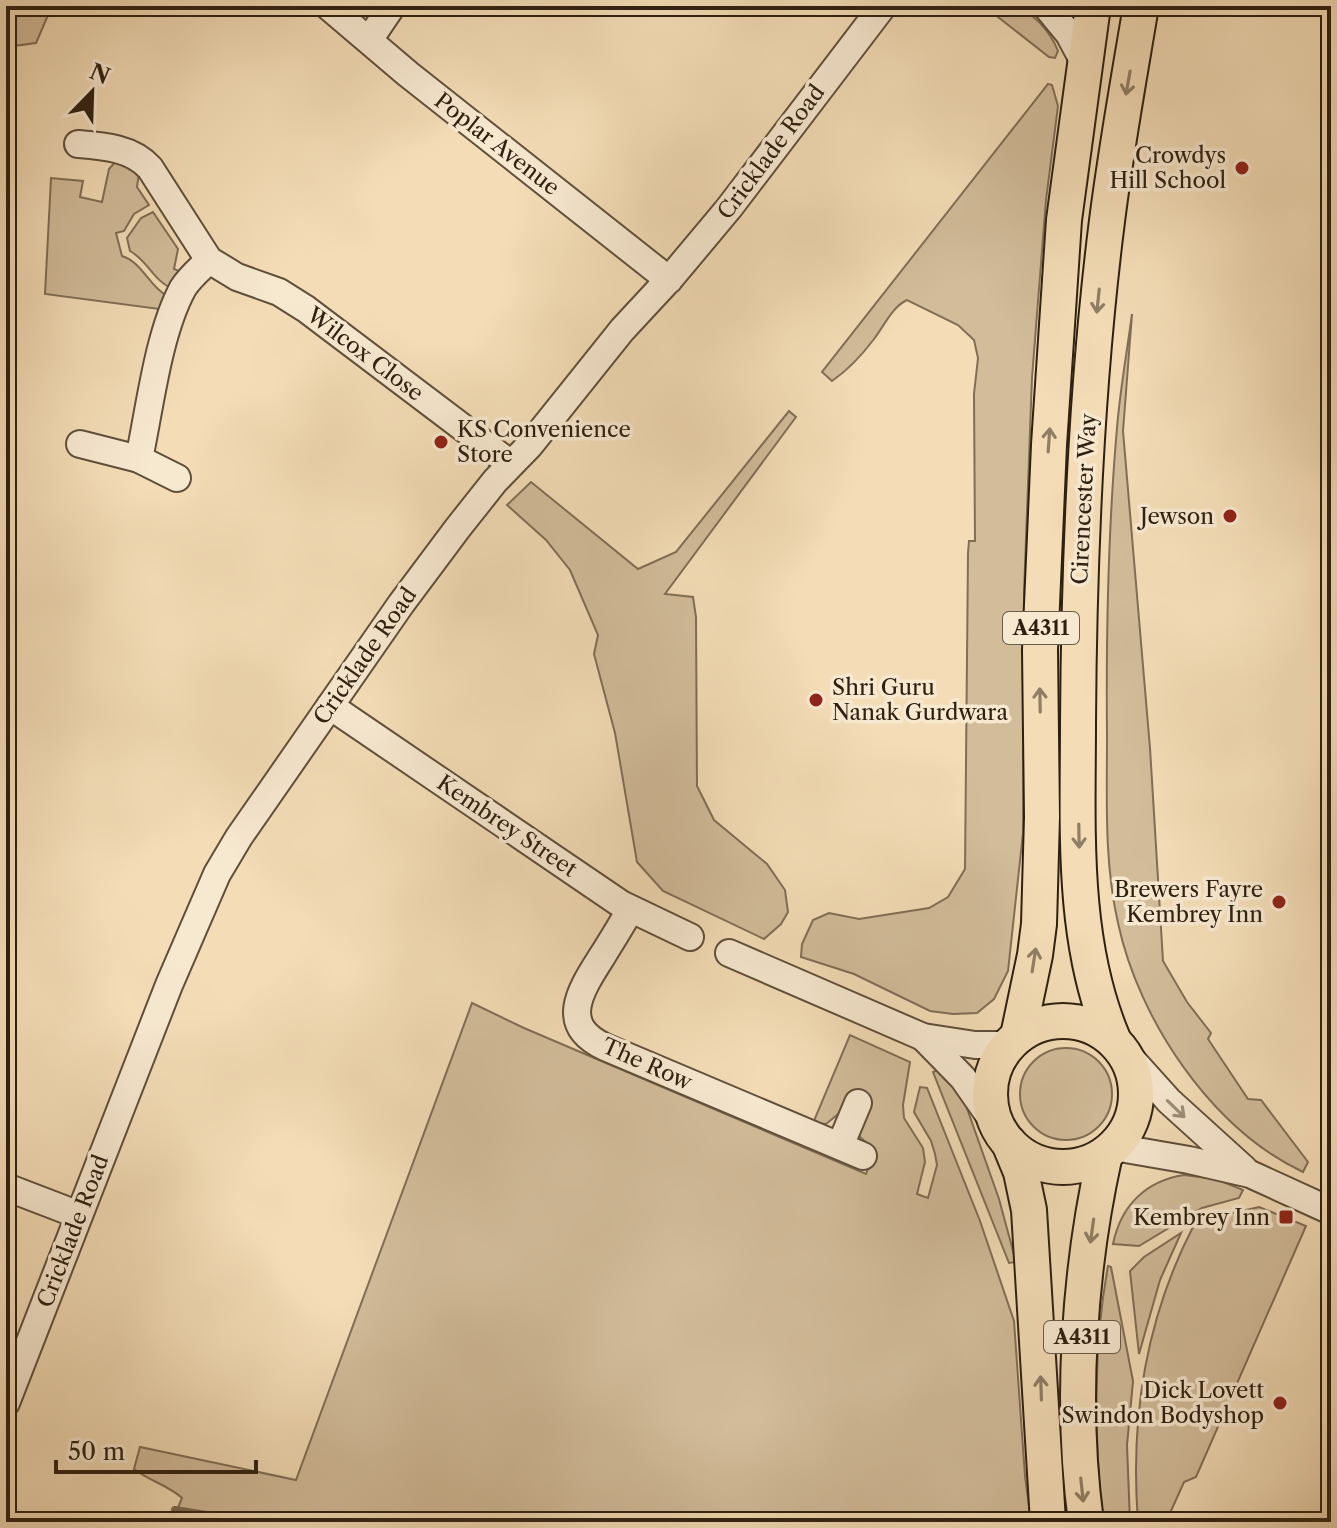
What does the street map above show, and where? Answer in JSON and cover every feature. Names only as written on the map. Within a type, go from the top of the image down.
[{"type":"main road","name":"Cirencester Way","points":[[1013,1040],[1035,955],[1039,924],[1042,817],[1040,650],[1049,445],[1064,220],[1093,6]]},
{"type":"main road","name":"Cirencester Way","points":[[1118,1045],[1099,1006],[1082,908],[1078,771],[1080,556],[1091,378],[1106,224],[1141,6]]},
{"type":"main road","points":[[1013,1040],[1036,1026],[1056,1021],[1076,1021],[1096,1028],[1118,1045]]},
{"type":"main road","name":"A4311","points":[[1013,1040],[998,1060],[991,1086],[993,1114],[1021,1172],[1029,1210],[1048,1522]]},
{"type":"main road","name":"A4311","points":[[1086,1522],[1080,1453],[1082,1326],[1095,1206],[1109,1151],[1127,1130],[1135,1109],[1137,1088],[1133,1069],[1118,1045]]},
{"type":"main road","points":[[1004,1137],[1025,1157],[1045,1165],[1066,1167],[1087,1163],[1109,1151]]},
{"type":"street","name":"Poplar Avenue","points":[[328,6],[408,74],[669,280]]},
{"type":"street","points":[[369,40],[392,6]]},
{"type":"street","name":"Cricklade Road","points":[[6,1403],[157,1015],[217,874],[239,837],[457,529],[530,445],[622,330],[729,208],[883,6]]},
{"type":"street","points":[[1046,6],[1069,34],[1084,62]]},
{"type":"street","name":"Wilcox Close","points":[[78,144],[118,149],[135,155],[145,163],[209,260],[237,277],[279,292],[306,309],[511,464]]},
{"type":"street","points":[[139,459],[173,311],[190,278],[209,260]]},
{"type":"street","points":[[80,444],[139,459],[177,478]]},
{"type":"street","name":"Kembrey Street","points":[[330,706],[630,910],[690,937]]},
{"type":"street","name":"The Row","points":[[630,910],[580,992],[577,1019],[587,1036],[605,1047],[851,1151],[858,1103]]},
{"type":"street","points":[[729,953],[923,1037],[975,1045],[1013,1040]]},
{"type":"street","points":[[923,1037],[963,1078],[1004,1137]]},
{"type":"street","points":[[1118,1045],[1169,1101],[1250,1174]]},
{"type":"street","points":[[1109,1151],[1189,1160],[1250,1174],[1331,1211]]},
{"type":"street","points":[[6,1187],[79,1215]]},
{"type":"shaded area","points":[[6,6],[52,6],[36,43],[6,47]]},
{"type":"shaded area","points":[[984,6],[1011,6],[1033,17],[1055,44],[1058,51],[1055,58],[1049,57]]},
{"type":"shaded area","points":[[1048,84],[1052,85],[1058,106],[1046,200],[1032,378],[1024,592],[1023,833],[1008,971],[994,999],[977,1013],[953,1014],[930,1011],[854,974],[801,957],[802,944],[813,920],[829,913],[859,919],[929,908],[948,897],[965,869],[968,553],[969,541],[975,541],[974,394],[978,358],[974,340],[958,325],[907,300],[893,312],[844,372],[832,381],[822,372]]},
{"type":"shaded area","points":[[116,161],[139,173],[137,187],[149,205],[134,214],[124,231],[116,233],[122,256],[135,264],[167,296],[159,309],[45,294],[51,178],[83,181],[80,197],[102,202],[109,169]]},
{"type":"shaded area","points":[[153,212],[178,249],[174,269],[181,272],[171,288],[130,251],[127,238],[141,218]]},
{"type":"shaded area","points":[[1132,314],[1123,431],[1150,748],[1163,961],[1187,1002],[1211,1033],[1208,1039],[1248,1099],[1261,1100],[1308,1162],[1303,1172],[1270,1153],[1239,1129],[1184,1068],[1143,997],[1118,923],[1110,877],[1107,830],[1107,621],[1117,428]]},
{"type":"shaded area","points":[[789,411],[796,417],[665,594],[693,597],[696,617],[697,786],[714,820],[767,864],[785,890],[788,912],[781,924],[764,939],[663,891],[637,862],[615,733],[594,654],[598,635],[570,570],[546,540],[507,505],[531,482],[638,569],[676,552]]},
{"type":"shaded area","points":[[472,1003],[866,1174],[875,1150],[860,1137],[842,1111],[826,1124],[813,1123],[850,1035],[910,1062],[904,1118],[923,1148],[925,1162],[917,1194],[928,1198],[937,1165],[931,1141],[914,1112],[920,1087],[927,1088],[980,1221],[1014,1321],[1031,1522],[172,1522],[182,1498],[134,1469],[140,1447],[296,1480]]},
{"type":"shaded area","points":[[1066,1048],[1084,1051],[1099,1061],[1109,1076],[1112,1094],[1109,1112],[1099,1127],[1084,1137],[1066,1140],[1048,1137],[1033,1127],[1023,1112],[1020,1094],[1023,1076],[1033,1061],[1048,1051]]},
{"type":"shaded area","points":[[943,1070],[964,1100],[999,1199],[1016,1262],[1009,1263],[933,1072]]},
{"type":"shaded area","points":[[1184,1175],[1216,1179],[1243,1190],[1239,1198],[1202,1208],[1139,1246],[1113,1244],[1122,1218],[1137,1197],[1158,1183]]},
{"type":"shaded area","points":[[1259,1207],[1306,1226],[1196,1477],[1184,1482],[1166,1522],[1138,1522],[1136,1446],[1139,1408],[1152,1334],[1163,1298],[1193,1227],[1220,1216]]},
{"type":"shaded area","points":[[1181,1233],[1160,1280],[1139,1354],[1130,1271],[1144,1257]]},
{"type":"shaded area","points":[[1108,1266],[1111,1267],[1133,1381],[1127,1445],[1130,1522],[1103,1522],[1101,1510],[1097,1388],[1100,1327]]},
{"type":"waterway","points":[[175,1510],[250,1522]]},
{"type":"place","name":"Crowdys Hill School","points":[[1242,168]]},
{"type":"place","name":"KS Convenience Store","points":[[441,442]]},
{"type":"place","name":"Jewson","points":[[1230,516]]},
{"type":"place","name":"Shri Guru Nanak Gurdwara","points":[[816,700]]},
{"type":"place","name":"Brewers Fayre Kembrey Inn","points":[[1279,902]]},
{"type":"place","name":"Kembrey Inn","points":[[1286,1217]]},
{"type":"place","name":"Dick Lovett Swindon Bodyshop","points":[[1280,1403]]}]
